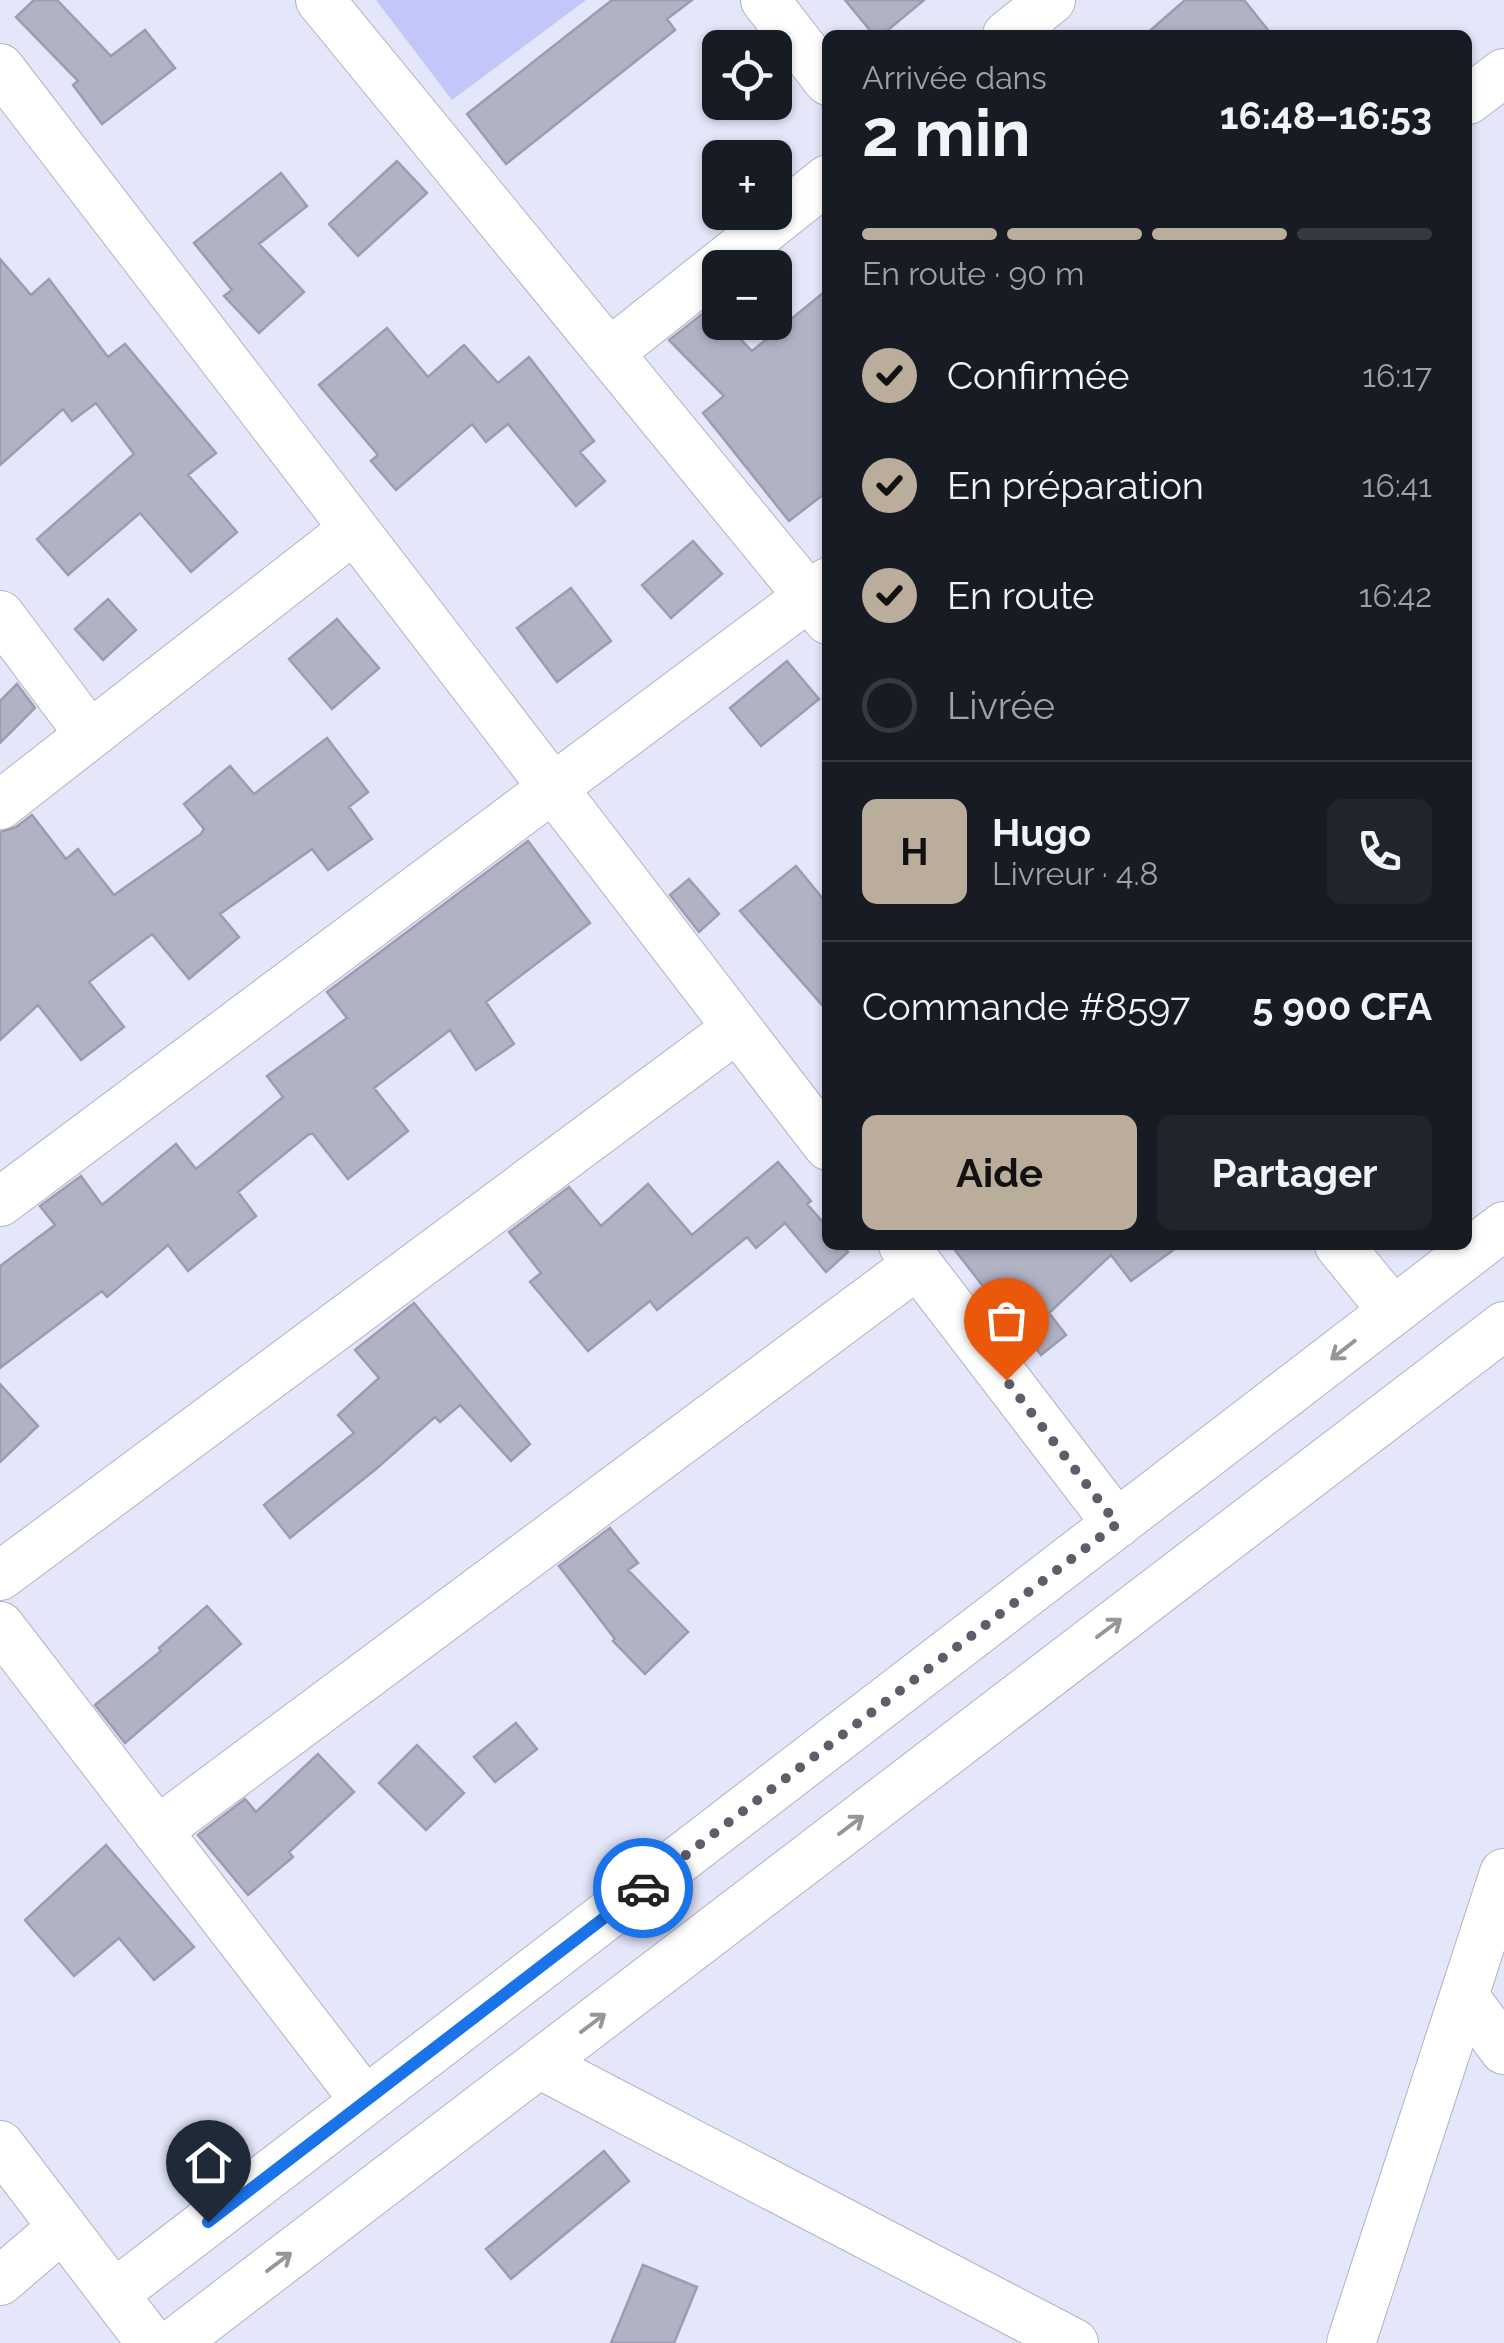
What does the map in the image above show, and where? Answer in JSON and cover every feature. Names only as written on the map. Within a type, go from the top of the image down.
[{"type":"street","points":[[0,1202],[552,788],[821,600],[609,353],[320,0]]},
{"type":"street","points":[[765,0],[822,73]]},
{"type":"street","points":[[1013,30],[1051,0]]},
{"type":"street","points":[[0,68],[822,1138]]},
{"type":"street","points":[[1472,97],[1504,73]]},
{"type":"street","points":[[609,353],[822,184]]},
{"type":"street","points":[[0,805],[354,529]]},
{"type":"street","points":[[0,615],[90,735]]},
{"type":"street","points":[[0,1576],[737,1028]]},
{"type":"street","points":[[114,2294],[1504,1226]]},
{"type":"street","points":[[1343,1250],[1394,1312]]},
{"type":"street","points":[[157,1831],[911,1254],[1117,1524]]},
{"type":"street","points":[[174,2343],[1504,1326]]},
{"type":"street","points":[[0,1626],[364,2101]]},
{"type":"street","points":[[1351,2343],[1504,1873]]},
{"type":"street","points":[[1464,1996],[1504,2050]]},
{"type":"street","points":[[538,2064],[1074,2343]]},
{"type":"street","points":[[0,2144],[151,2343]]},
{"type":"street","points":[[0,2280],[63,2227]]},
{"type":"shaded area","points":[[376,0],[586,0],[452,100]]},
{"type":"building","points":[[34,0],[57,0],[111,56],[145,30],[175,68],[102,124],[73,85],[78,81],[16,17]]},
{"type":"building","points":[[612,0],[692,0],[667,19],[675,30],[506,164],[467,114]]},
{"type":"building","points":[[845,0],[924,0],[888,30],[870,30]]},
{"type":"building","points":[[1185,0],[1244,0],[1268,30],[1151,30]]},
{"type":"building","points":[[397,161],[427,193],[358,256],[329,224]]},
{"type":"building","points":[[281,173],[307,206],[259,244],[304,292],[259,333],[224,296],[232,290],[194,243]]},
{"type":"building","points":[[0,259],[31,295],[49,279],[108,357],[125,344],[216,453],[188,475],[237,532],[191,572],[140,513],[68,575],[37,539],[134,454],[96,403],[72,421],[63,409],[0,465]]},
{"type":"building","points":[[822,294],[822,496],[789,521],[703,413],[724,396],[669,340],[702,314],[702,340],[741,340],[752,351],[765,340],[792,340],[792,318]]},
{"type":"building","points":[[387,328],[428,377],[464,345],[498,383],[529,357],[594,441],[580,452],[605,481],[576,506],[508,424],[486,442],[472,424],[396,490],[371,461],[378,455],[319,385]]},
{"type":"building","points":[[693,541],[722,574],[671,618],[642,585]]},
{"type":"building","points":[[571,588],[611,641],[557,682],[517,628]]},
{"type":"building","points":[[108,599],[136,630],[103,660],[75,629]]},
{"type":"building","points":[[337,619],[379,668],[332,709],[289,659]]},
{"type":"building","points":[[787,661],[819,699],[761,746],[730,708]]},
{"type":"building","points":[[17,684],[35,708],[0,743],[0,701]]},
{"type":"building","points":[[327,738],[368,792],[349,807],[372,839],[328,870],[312,849],[220,914],[239,937],[189,979],[152,934],[89,982],[124,1027],[81,1060],[38,1005],[0,1040],[0,832],[16,827],[32,815],[66,859],[78,849],[114,895],[201,834],[204,829],[184,804],[230,766],[254,794]]},
{"type":"building","points":[[528,841],[590,923],[486,1002],[514,1044],[476,1070],[450,1030],[374,1088],[408,1131],[348,1179],[313,1134],[309,1134],[238,1192],[256,1216],[188,1271],[168,1245],[107,1297],[102,1291],[0,1368],[0,1266],[55,1225],[40,1206],[81,1176],[102,1205],[176,1144],[196,1169],[283,1097],[267,1076],[347,1018],[327,992]]},
{"type":"building","points":[[796,866],[822,898],[822,1005],[740,911]]},
{"type":"building","points":[[689,879],[719,914],[699,932],[670,895]]},
{"type":"building","points":[[778,1162],[811,1201],[807,1204],[822,1221],[822,1250],[848,1252],[826,1272],[785,1223],[756,1248],[747,1237],[657,1310],[650,1301],[588,1351],[530,1282],[541,1273],[509,1232],[569,1187],[601,1226],[648,1184],[692,1235]]},
{"type":"building","points":[[955,1250],[1173,1250],[1131,1281],[1111,1255],[1049,1313],[1066,1335],[1041,1355],[990,1287],[986,1290]]},
{"type":"building","points":[[414,1303],[530,1444],[511,1461],[460,1405],[440,1422],[435,1417],[290,1538],[264,1505],[354,1433],[338,1415],[379,1378],[355,1350]]},
{"type":"building","points":[[0,1384],[38,1426],[0,1462]]},
{"type":"building","points":[[610,1528],[638,1563],[628,1570],[688,1632],[645,1674],[613,1641],[559,1566]]},
{"type":"building","points":[[207,1606],[241,1644],[125,1743],[95,1705],[161,1651],[159,1648]]},
{"type":"building","points":[[516,1723],[537,1749],[495,1782],[474,1757]]},
{"type":"building","points":[[417,1745],[464,1793],[426,1830],[379,1783]]},
{"type":"building","points":[[318,1754],[354,1792],[289,1852],[293,1857],[248,1895],[198,1835],[245,1799],[256,1812]]},
{"type":"building","points":[[106,1845],[194,1947],[154,1980],[119,1938],[74,1976],[25,1920]]},
{"type":"building","points":[[604,2151],[629,2181],[511,2279],[486,2249]]},
{"type":"building","points":[[643,2265],[697,2287],[674,2343],[611,2343]]},
{"type":"way so far","points":[[643,1888],[1117,1524],[1006,1380]]},
{"type":"route","points":[[208,2222],[643,1888]]}]
